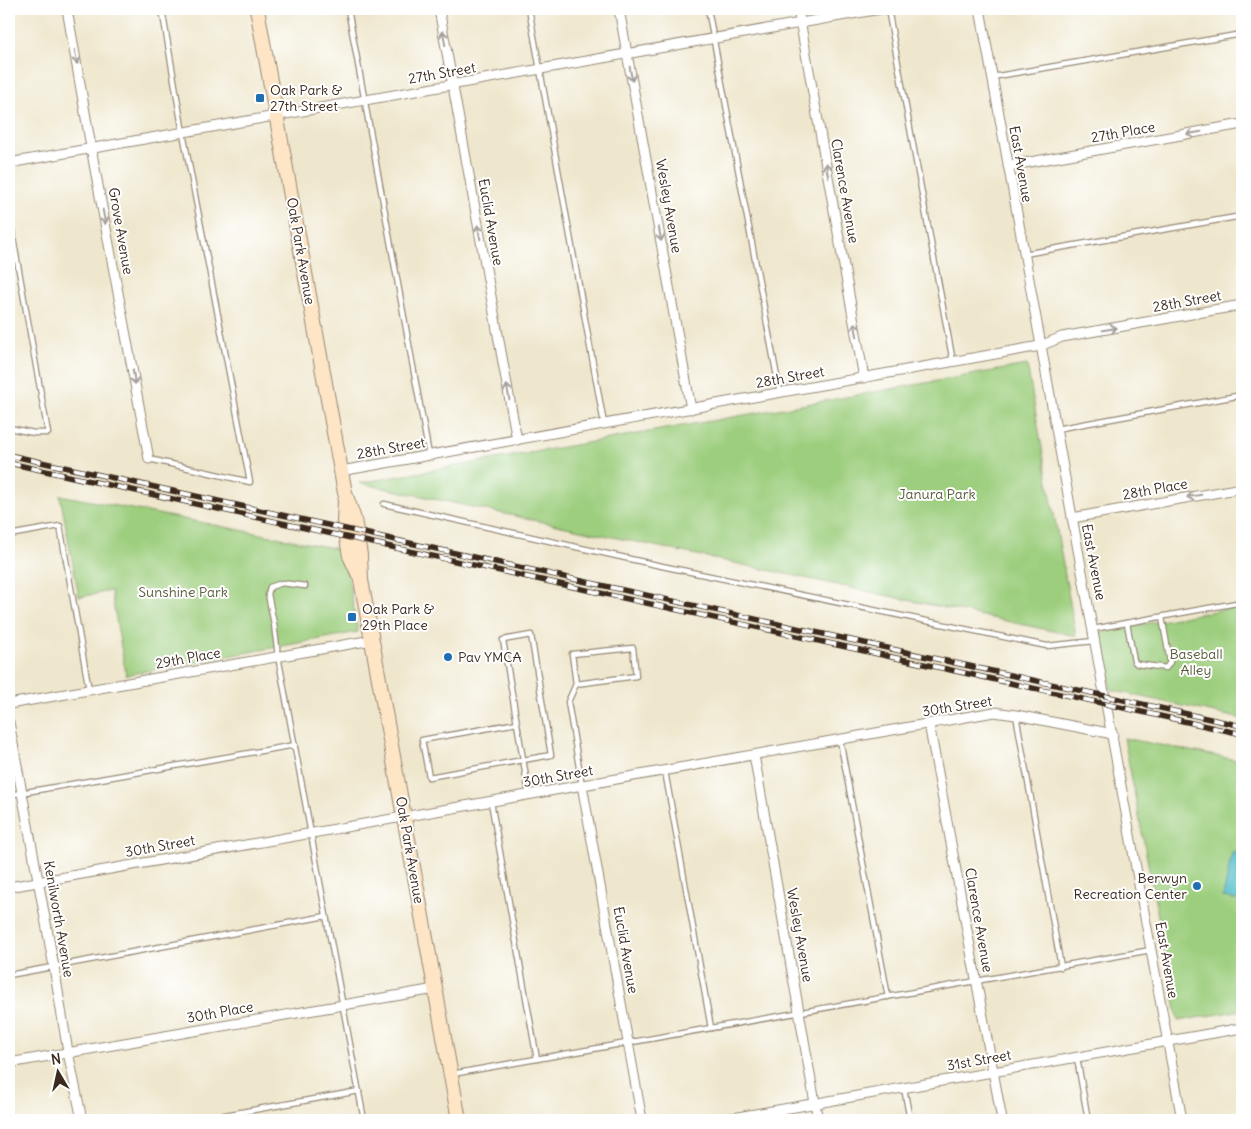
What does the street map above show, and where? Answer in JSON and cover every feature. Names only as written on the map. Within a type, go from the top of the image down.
[{"type":"street","name":"Grove Avenue","points":[[67,9],[149,459]]},
{"type":"street","name":"Oak Park Avenue","points":[[257,9],[345,493],[344,521],[350,556],[361,580],[459,1120]]},
{"type":"street","name":"Euclid Avenue","points":[[439,9],[517,440]]},
{"type":"street","name":"Wesley Avenue","points":[[619,9],[691,408]]},
{"type":"street","name":"Clarence Avenue","points":[[798,9],[864,378]]},
{"type":"street","name":"27th Street","points":[[9,163],[880,9]]},
{"type":"street","name":"East Avenue","points":[[980,9],[1182,1120]]},
{"type":"street","name":"27th Place","points":[[1008,166],[1242,124]]},
{"type":"street","name":"28th Street","points":[[341,471],[1040,346],[1062,337],[1242,305]]},
{"type":"street","name":"28th Place","points":[[1072,518],[1242,488]]},
{"type":"street","name":"29th Place","points":[[9,704],[372,640]]},
{"type":"street","name":"30th Street","points":[[9,887],[994,712],[1112,734]]},
{"type":"street","name":"Kenilworth Avenue","points":[[9,722],[68,1052],[82,1120]]},
{"type":"street","name":"Clarence Avenue","points":[[929,724],[1002,1120]]},
{"type":"street","name":"Wesley Avenue","points":[[754,755],[818,1120]]},
{"type":"street","name":"Euclid Avenue","points":[[582,785],[642,1120]]},
{"type":"street","name":"30th Place","points":[[9,1063],[435,988]]},
{"type":"street","name":"31st Street","points":[[727,1120],[1242,1028]]},
{"type":"lane","points":[[149,459],[250,482],[162,9]]},
{"type":"lane","points":[[348,9],[429,456]]},
{"type":"lane","points":[[529,9],[604,424]]},
{"type":"lane","points":[[708,9],[780,393]]},
{"type":"lane","points":[[888,9],[953,362]]},
{"type":"lane","points":[[992,77],[1242,34]]},
{"type":"lane","points":[[9,215],[48,433],[34,434],[9,428]]},
{"type":"lane","points":[[1024,254],[1242,216]]},
{"type":"lane","points":[[1056,429],[1242,395]]},
{"type":"lane","points":[[384,504],[657,565],[1048,646],[1095,641]]},
{"type":"lane","points":[[9,535],[60,526],[89,690]]},
{"type":"lane","points":[[305,586],[282,583],[270,586],[268,594],[364,1120]]},
{"type":"lane","points":[[1093,629],[1242,602]]},
{"type":"lane","points":[[1127,623],[1134,661],[1137,664],[1166,668],[1170,662],[1162,616]]},
{"type":"lane","points":[[517,723],[422,740],[429,777],[523,760],[551,755],[531,635],[503,640],[517,723],[523,760],[529,795]]},
{"type":"lane","points":[[576,684],[636,676],[633,648],[572,654],[576,684],[568,702],[582,785]]},
{"type":"lane","points":[[1016,715],[1062,967]]},
{"type":"lane","points":[[840,740],[888,997]]},
{"type":"lane","points":[[9,795],[295,745]]},
{"type":"lane","points":[[665,771],[711,1028]]},
{"type":"lane","points":[[491,802],[537,1059]]},
{"type":"lane","points":[[9,975],[326,916]]},
{"type":"lane","points":[[450,1074],[1151,950]]},
{"type":"lane","points":[[1077,1057],[1088,1120]]},
{"type":"lane","points":[[904,1088],[910,1120]]},
{"type":"lane","points":[[197,1120],[359,1091]]},
{"type":"green space","name":"Janura Park","points":[[1027,365],[1076,636],[360,483]]},
{"type":"green space","name":"Sunshine Park","points":[[60,495],[343,550],[358,632],[126,675],[111,591],[79,597]]},
{"type":"green space","name":"Baseball Alley","points":[[1242,606],[1242,719],[1111,690],[1100,632]]},
{"type":"green space","name":"Berwyn Recreation Center","points":[[1124,738],[1242,761],[1242,1010],[1178,1021]]},
{"type":"water","points":[[1232,852],[1242,854],[1242,901],[1223,897]]},
{"type":"railway","points":[[9,455],[1242,726]]},
{"type":"railway","points":[[9,463],[1242,734]]},
{"type":"place","name":"Oak Park & 27th Street","points":[[260,98]]},
{"type":"place","name":"Oak Park & 29th Place","points":[[352,617]]},
{"type":"place","name":"Pav YMCA","points":[[448,657]]},
{"type":"place","name":"Berwyn Recreation Center","points":[[1197,886]]}]
